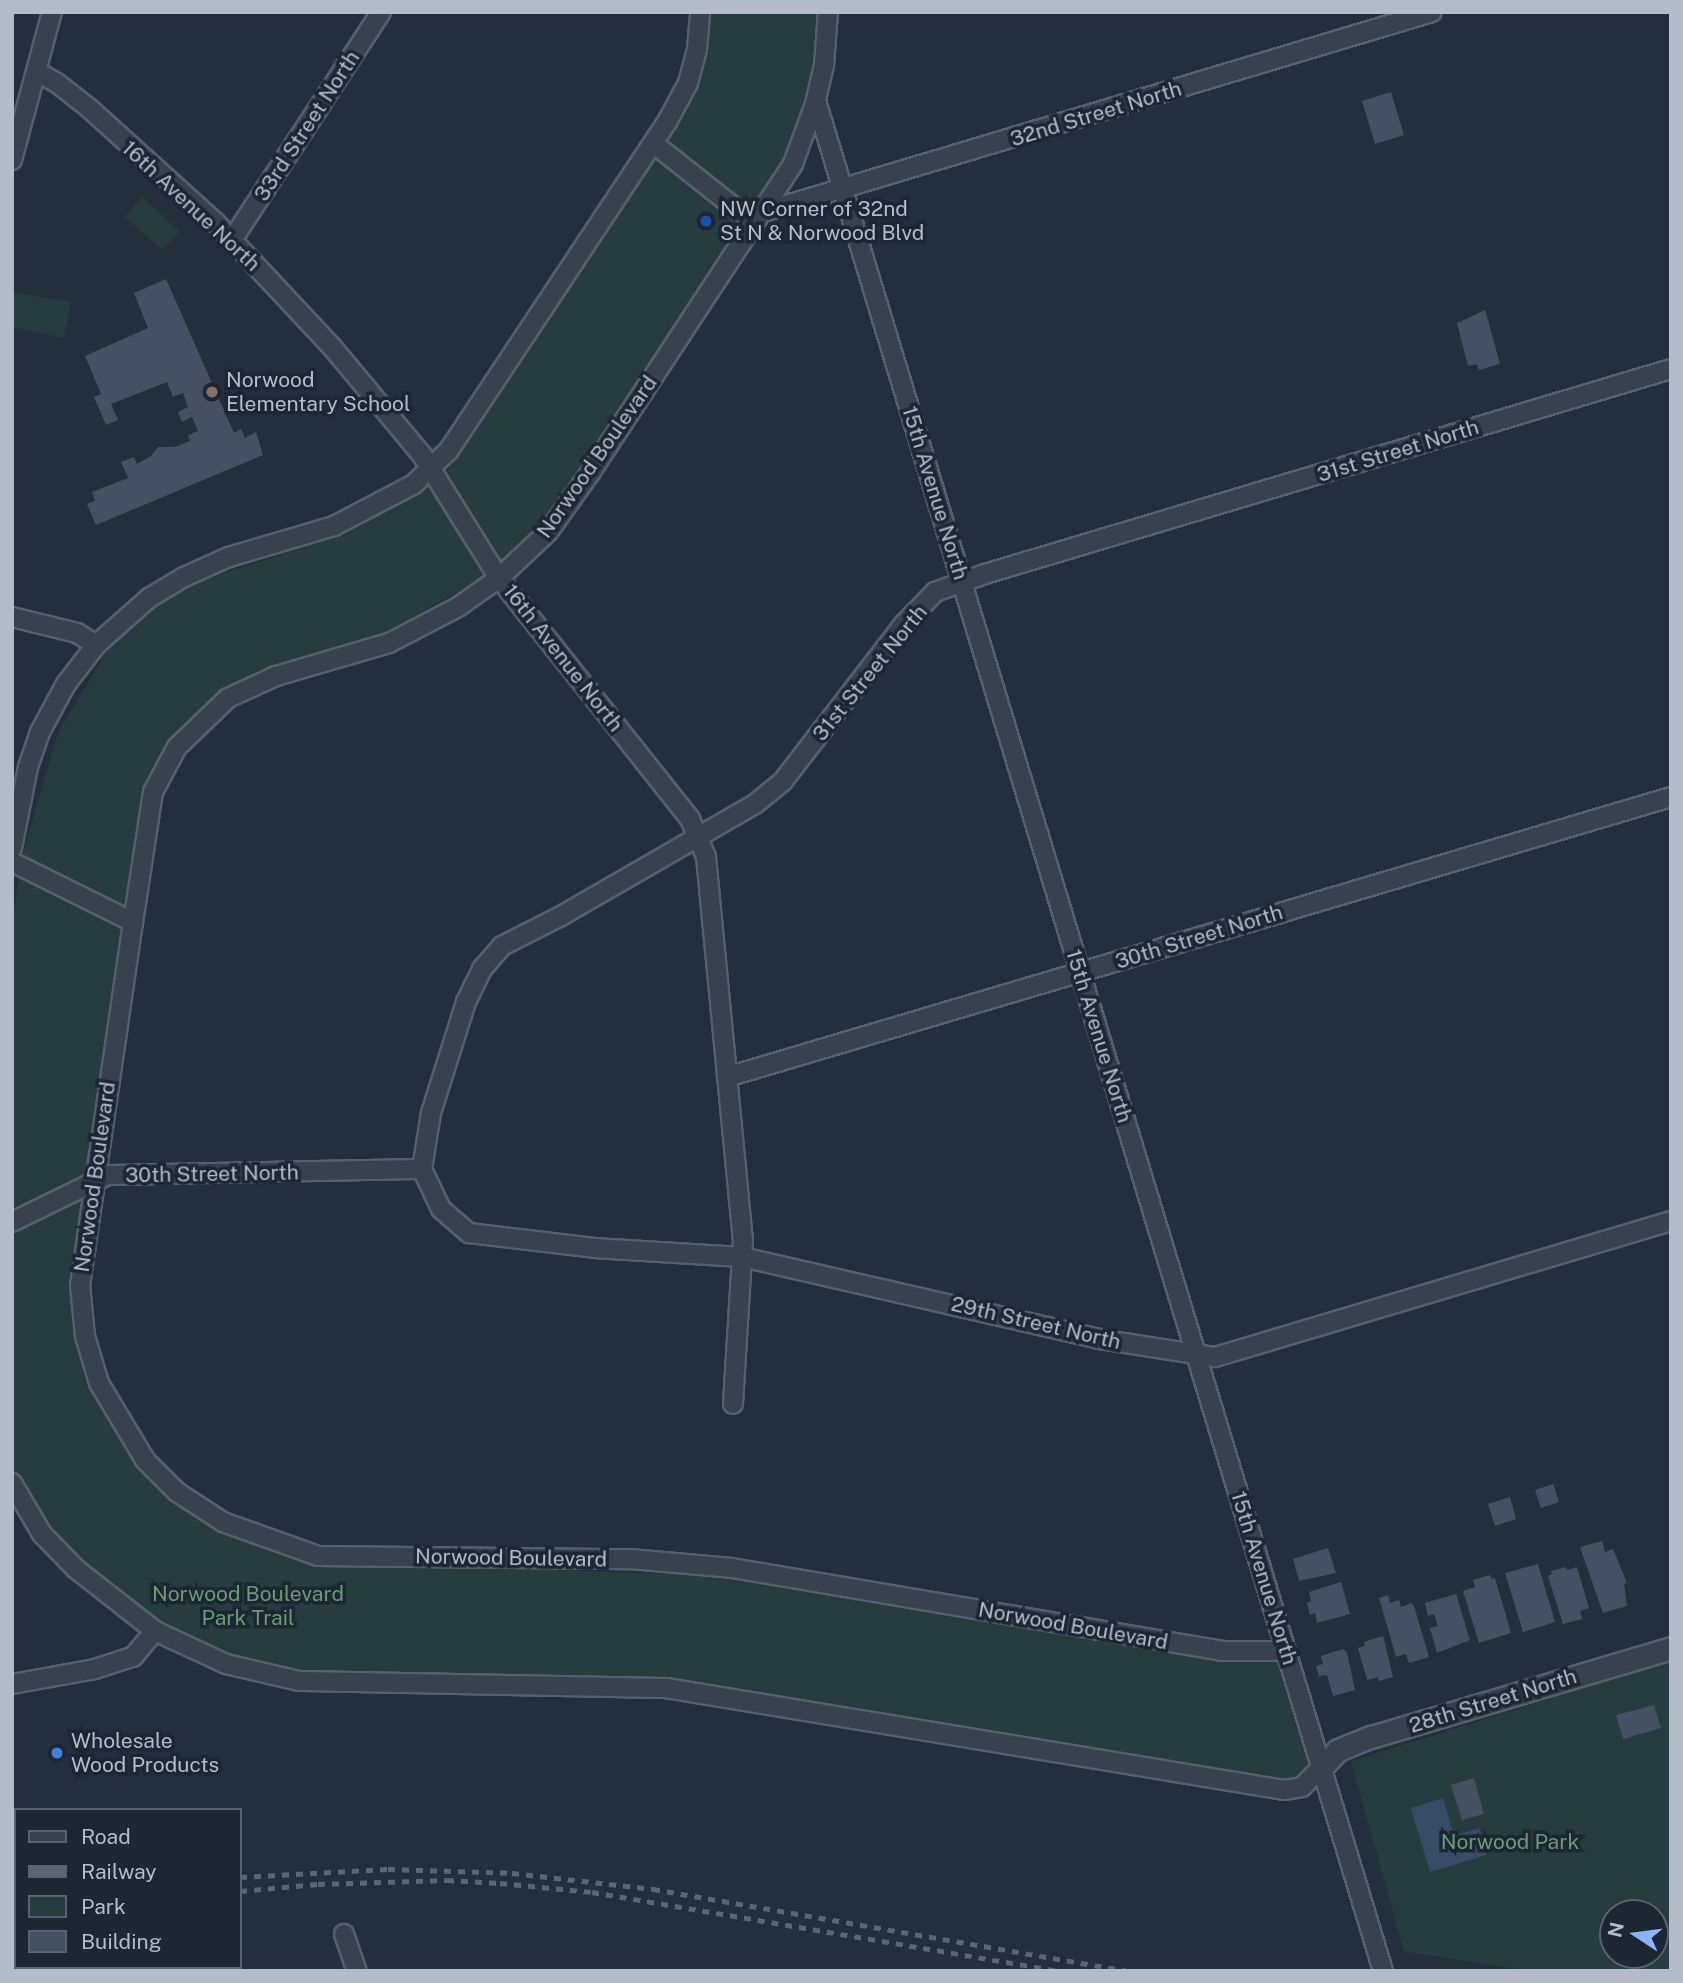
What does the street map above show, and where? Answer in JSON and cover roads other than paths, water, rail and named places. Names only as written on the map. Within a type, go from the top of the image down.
[{"type":"street","points":[[12,160],[52,12]]},
{"type":"street","name":"33rd Street North","points":[[232,240],[381,12]]},
{"type":"street","points":[[12,848],[28,766],[40,732],[66,684],[96,645],[149,597],[184,577],[229,557],[334,526],[414,484],[449,450],[653,143],[688,83],[697,49],[700,12]]},
{"type":"street","name":"Norwood Boulevard","points":[[828,12],[824,65],[816,101],[793,164],[590,474],[548,532],[499,578],[458,607],[389,643],[276,676],[228,698],[177,747],[153,792],[80,1285],[85,1336],[99,1383],[145,1460],[177,1492],[223,1522],[318,1556],[629,1559],[732,1568],[1221,1651],[1286,1651]]},
{"type":"street","name":"32nd Street North","points":[[757,218],[1432,12]]},
{"type":"street","name":"16th Avenue North","points":[[36,71],[57,83],[90,109],[232,240],[332,347],[422,455],[428,469],[499,578],[690,819],[706,858],[742,1257],[733,1404]]},
{"type":"street","name":"15th Avenue North","points":[[816,101],[1383,1971]]},
{"type":"street","points":[[653,143],[757,218]]},
{"type":"street","name":"31st Street North","points":[[422,1169],[431,1113],[466,1002],[482,970],[502,946],[561,916],[755,804],[783,781],[904,624],[935,592],[962,581],[1671,369]]},
{"type":"street","points":[[12,617],[77,633],[96,645]]},
{"type":"street","name":"30th Street North","points":[[727,1077],[1671,797]]},
{"type":"street","points":[[12,862],[133,922]]},
{"type":"street","name":"30th Street North","points":[[12,1222],[108,1175],[422,1169]]},
{"type":"street","name":"29th Street North","points":[[422,1169],[441,1209],[469,1233],[594,1248],[742,1257],[1099,1339],[1196,1355],[1219,1356],[1671,1221]]},
{"type":"street","points":[[12,1483],[51,1543],[76,1569],[155,1631],[226,1664],[299,1681],[666,1688],[1284,1790],[1302,1787],[1322,1767]]},
{"type":"street","points":[[12,1684],[95,1670],[133,1657],[155,1631]]},
{"type":"street","name":"28th Street North","points":[[1322,1767],[1338,1750],[1371,1737],[1671,1648]]},
{"type":"street","points":[[344,1934],[357,1971]]},
{"type":"water","points":[[1443,1798],[1454,1836],[1479,1828],[1487,1855],[1430,1872],[1411,1808]]},
{"type":"railway","points":[[242,1877],[388,1869],[512,1873],[653,1889],[1130,1971]]},
{"type":"railway","points":[[242,1891],[318,1884],[447,1880],[592,1892],[1061,1971]]},
{"type":"place","name":"NW Corner of 32nd St N & Norwood Blvd","points":[[706,221]]},
{"type":"place","name":"Norwood Elementary School","points":[[212,392]]},
{"type":"place","name":"Wholesale Wood Products","points":[[57,1753]]},
{"type":"park label","name":"Norwood Boulevard Park Trail","points":[[248,1606]]},
{"type":"park label","name":"Norwood Park","points":[[1510,1842]]}]
